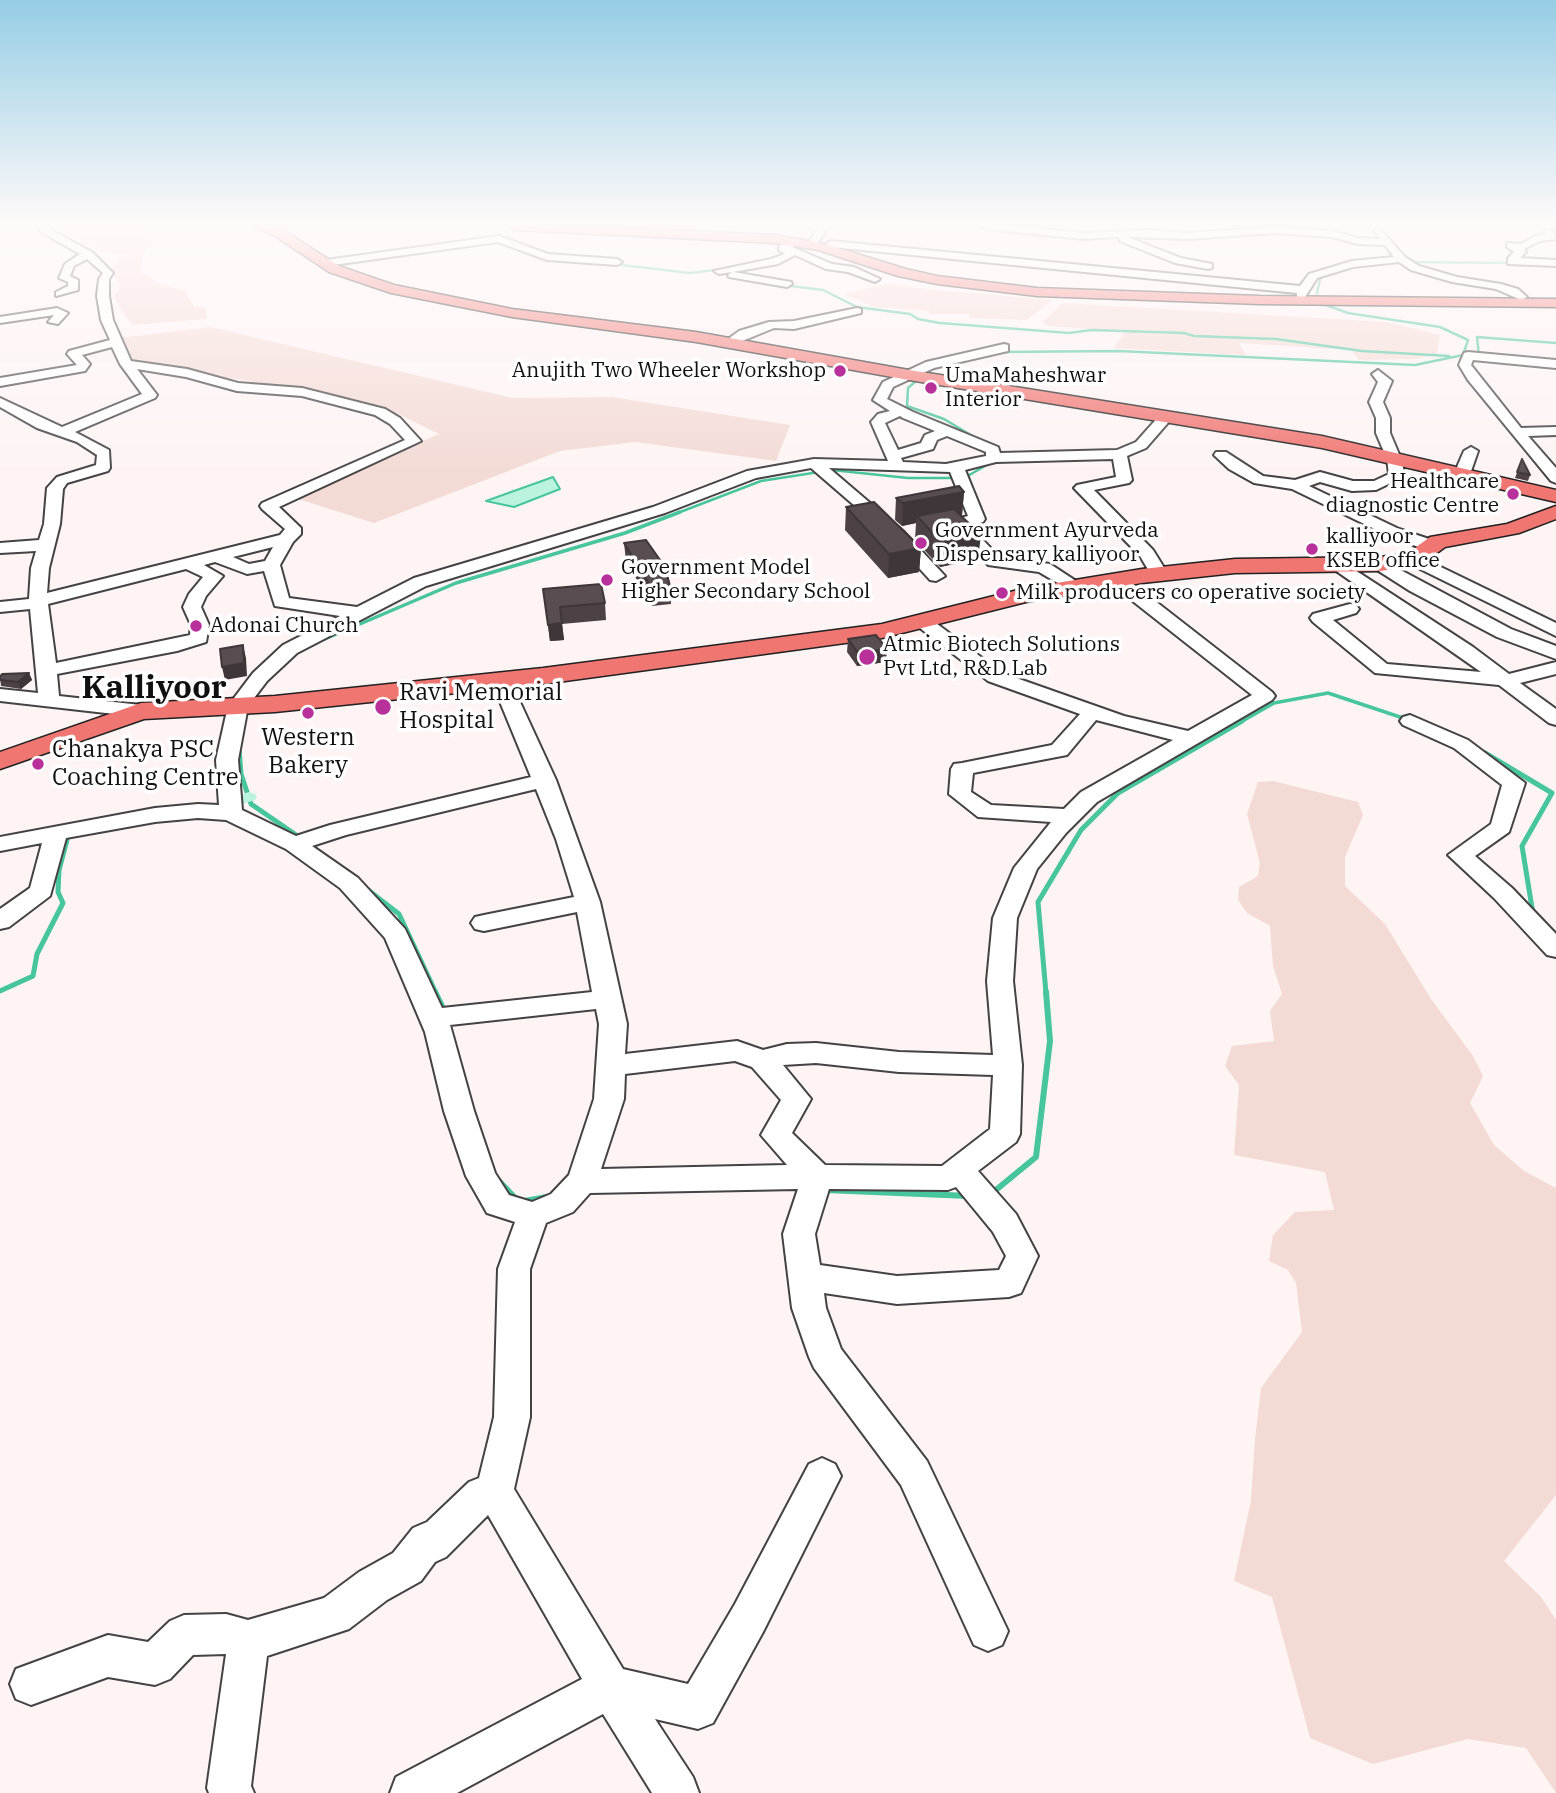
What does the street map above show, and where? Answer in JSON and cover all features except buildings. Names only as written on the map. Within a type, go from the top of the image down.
[{"type":"main road","points":[[501,310],[601,326],[730,342],[909,376],[1322,442],[1556,496]]},
{"type":"main road","points":[[0,761],[141,711],[239,706],[500,680],[882,631],[1026,595],[1159,574],[1236,566],[1380,564],[1423,552],[1438,542],[1512,529],[1556,512]]},
{"type":"street","points":[[62,432],[150,395],[126,364],[105,310]]},
{"type":"street","points":[[0,320],[57,311],[62,313],[54,322]]},
{"type":"street","points":[[730,342],[743,334],[774,324],[794,325],[857,311]]},
{"type":"street","points":[[0,382],[81,368],[83,365],[73,354],[116,342]]},
{"type":"street","points":[[1556,364],[1469,349],[1465,365],[1474,380],[1556,478]]},
{"type":"street","points":[[958,383],[962,374],[962,362],[998,351],[948,359],[888,385],[880,400],[946,432],[993,450],[993,458]]},
{"type":"street","points":[[0,607],[38,603],[286,539],[293,534],[293,528],[268,506],[414,441],[395,421],[380,412],[329,398],[302,392],[237,387],[187,373],[126,364]]},
{"type":"street","points":[[1296,485],[1320,478],[1352,486],[1376,485],[1397,476],[1394,459],[1383,433],[1383,418],[1376,402],[1376,388],[1385,381],[1378,374]]},
{"type":"street","points":[[1474,380],[1497,381]]},
{"type":"street","points":[[0,402],[42,425],[82,439],[104,453],[103,468],[62,480],[55,488],[52,524],[40,568],[38,603],[47,670],[48,701]]},
{"type":"street","points":[[1360,406],[1379,409]]},
{"type":"street","points":[[896,461],[878,422],[901,412]]},
{"type":"street","points":[[231,813],[227,760],[239,706],[260,677],[290,649],[419,582],[659,510],[752,474],[896,461],[958,475],[993,458],[1119,454],[1141,445],[1166,417]]},
{"type":"street","points":[[896,461],[928,446],[930,438],[946,432]]},
{"type":"street","points":[[1517,432],[1556,432]]},
{"type":"street","points":[[1462,474],[1471,451]]},
{"type":"street","points":[[1119,454],[1124,480],[1082,488],[1107,510],[1147,554],[1159,574]]},
{"type":"street","points":[[1221,455],[1259,480],[1296,485],[1393,532],[1556,630]]},
{"type":"street","points":[[821,469],[898,535],[936,576]]},
{"type":"street","points":[[898,535],[976,519],[958,475]]},
{"type":"street","points":[[958,524],[994,561],[1044,568],[1073,587]]},
{"type":"street","points":[[286,539],[271,565],[281,602],[359,613]]},
{"type":"street","points":[[0,548],[46,545]]},
{"type":"street","points":[[218,557],[247,569],[271,565]]},
{"type":"street","points":[[47,670],[177,645],[199,638],[200,625],[192,607],[198,594],[215,576],[190,564]]},
{"type":"street","points":[[1338,564],[1507,680],[1556,719]]},
{"type":"street","points":[[1380,564],[1416,587],[1504,633],[1556,653]]},
{"type":"street","points":[[0,844],[155,815],[198,811],[231,813],[302,841],[349,883],[396,935],[442,1016],[439,1032],[459,1111],[481,1176],[499,1204],[948,1178],[1005,1135],[1008,1065],[1000,981],[1005,918],[1026,868],[1089,797],[1265,696],[1117,580]]},
{"type":"street","points":[[1350,609],[1319,618],[1382,669],[1507,680],[1556,668]]},
{"type":"street","points":[[922,621],[995,677],[1092,712],[1190,738]]},
{"type":"street","points":[[500,680],[568,839],[588,902],[612,1024],[609,1099],[559,1199],[514,1269],[512,1417],[495,1492],[610,1687],[677,1793]]},
{"type":"street","points":[[0,695],[141,711]]},
{"type":"street","points":[[1070,816],[986,812],[960,794],[962,769],[1059,750],[1092,712]]},
{"type":"street","points":[[1410,721],[1461,744],[1514,783],[1501,827],[1460,855],[1503,893],[1556,949]]},
{"type":"street","points":[[302,841],[545,780]]},
{"type":"street","points":[[0,921],[41,891],[56,834]]},
{"type":"street","points":[[484,923],[588,902]]},
{"type":"street","points":[[442,1016],[606,999]]},
{"type":"street","points":[[611,1066],[737,1051],[762,1060],[796,1099],[776,1135],[815,1185]]},
{"type":"street","points":[[762,1060],[787,1054],[816,1053],[899,1062],[1008,1065]]},
{"type":"street","points":[[805,1277],[897,1290],[1009,1283],[1022,1256],[1005,1223],[959,1170]]},
{"type":"street","points":[[815,1185],[799,1234],[809,1308],[826,1357],[914,1472],[988,1631]]},
{"type":"street","points":[[412,1793],[610,1687],[698,1708],[749,1618],[822,1476]]},
{"type":"street","points":[[31,1684],[108,1656],[155,1664],[184,1634],[226,1634],[248,1641],[335,1615],[373,1586],[407,1567],[427,1541],[432,1544],[482,1495],[495,1492]]},
{"type":"street","points":[[232,1793],[229,1788],[248,1641]]},
{"type":"shaded area","points":[[122,310],[206,310],[207,319],[132,325]]},
{"type":"shaded area","points":[[913,310],[1040,310],[1027,320],[969,318],[970,314],[928,314],[931,311]]},
{"type":"shaded area","points":[[1056,310],[1176,310],[1386,322],[1440,335],[1437,354],[1417,359],[1359,360],[1351,350],[1239,343],[1246,355],[1113,348],[1123,335],[1122,331],[1048,326],[1042,322]]},
{"type":"shaded area","points":[[210,327],[513,398],[612,397],[790,425],[776,461],[635,442],[560,451],[374,523],[292,497],[439,434],[382,406],[282,386],[129,363],[119,338]]},
{"type":"shaded area","points":[[553,477],[560,489],[514,507],[486,501]]},
{"type":"shaded area","points":[[1273,781],[1358,802],[1363,815],[1345,857],[1345,886],[1385,924],[1431,999],[1473,1056],[1483,1076],[1470,1103],[1494,1145],[1524,1171],[1556,1188],[1556,1495],[1504,1561],[1541,1597],[1556,1620],[1556,1793],[1526,1748],[1468,1739],[1373,1764],[1310,1738],[1272,1597],[1234,1581],[1251,1500],[1261,1388],[1302,1332],[1296,1283],[1288,1270],[1269,1261],[1273,1235],[1295,1212],[1334,1210],[1325,1172],[1234,1155],[1239,1085],[1225,1066],[1232,1046],[1274,1041],[1270,1011],[1282,994],[1273,966],[1270,926],[1247,913],[1238,900],[1239,887],[1258,876],[1260,863],[1247,814],[1258,782]]},
{"type":"waterway","points":[[877,310],[910,314],[918,319],[940,323],[1069,333],[1091,330],[1184,333],[1194,336],[1276,339],[1362,351],[1449,356]]},
{"type":"waterway","points":[[1000,352],[1119,351],[1415,365],[1463,355],[1468,340],[1440,327],[1339,310]]},
{"type":"waterway","points":[[1479,356],[1477,337],[1556,343]]},
{"type":"waterway","points":[[916,381],[908,388],[907,406],[944,419],[1004,455]]},
{"type":"waterway","points":[[675,514],[761,481],[832,470],[908,478],[964,478],[992,462]]},
{"type":"waterway","points":[[313,644],[456,583],[625,533],[680,512]]},
{"type":"waterway","points":[[1239,723],[1274,703],[1328,693],[1409,720]]},
{"type":"waterway","points":[[1046,993],[1038,902],[1081,830],[1118,793],[1242,721]]},
{"type":"waterway","points":[[239,748],[241,774],[251,804],[302,839]]},
{"type":"waterway","points":[[1485,753],[1552,793],[1522,846],[1533,914]]},
{"type":"waterway","points":[[239,800],[249,797]]},
{"type":"waterway","points":[[0,991],[33,976],[37,954],[63,903],[58,892],[59,870],[67,840]]},
{"type":"waterway","points":[[368,890],[399,914],[436,993]]},
{"type":"waterway","points":[[435,992],[445,1012]]},
{"type":"waterway","points":[[991,1194],[1036,1157],[1050,1041],[1046,992]]},
{"type":"waterway","points":[[500,1182],[519,1202],[547,1197]]},
{"type":"waterway","points":[[825,1190],[969,1196]]},
{"type":"place","name":"Anujith Two Wheeler Workshop","points":[[840,371]]},
{"type":"place","name":"UmaMaheshwar Interior","points":[[931,388]]},
{"type":"place","name":"Healthcare diagnostic Centre","points":[[1513,494]]},
{"type":"place","name":"Government Ayurveda Dispensary kalliyoor","points":[[921,543]]},
{"type":"place","name":"kalliyoor KSEB office","points":[[1312,549]]},
{"type":"place","name":"Government Model Higher Secondary School","points":[[607,580]]},
{"type":"place","name":"Milk producers co operative society","points":[[1002,593]]},
{"type":"place","name":"Adonai Church","points":[[196,626]]},
{"type":"place","name":"Atmic Biotech Solutions Pvt Ltd, R&D Lab","points":[[867,657]]},
{"type":"place","name":"Ravi Memorial Hospital","points":[[383,707]]},
{"type":"place","name":"Western Bakery","points":[[308,713]]},
{"type":"place","name":"Chanakya PSC Coaching Centre","points":[[38,764]]},
{"type":"district","name":"Kalliyoor","points":[[154,689]]}]
